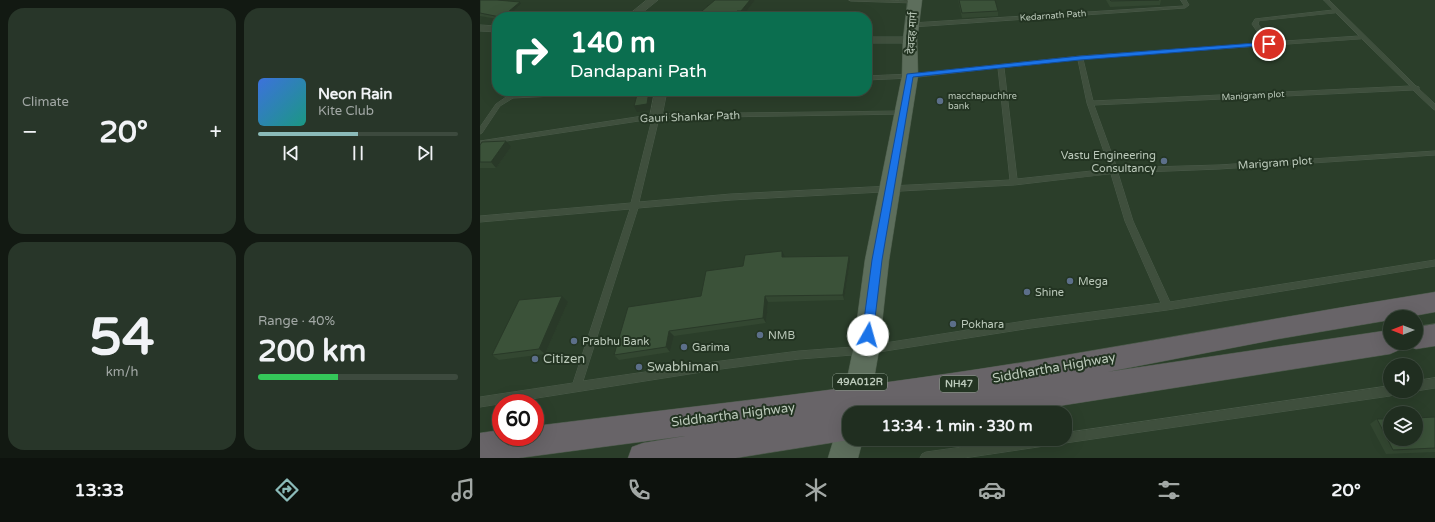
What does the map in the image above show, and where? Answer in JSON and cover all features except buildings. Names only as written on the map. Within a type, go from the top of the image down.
[{"type":"highway","name":"Siddhartha Highway","points":[[882,406],[1042,372],[1278,328],[1435,302]]},
{"type":"highway","points":[[1423,337],[1435,335]]},
{"type":"highway","name":"Siddhartha Highway","points":[[971,406],[1383,343]]},
{"type":"highway","name":"Siddhartha Highway","points":[[480,448],[842,413]]},
{"type":"highway","name":"Siddhartha Highway","points":[[643,458],[842,415]]},
{"type":"main road","name":"देवदह मार्ग","points":[[866,350],[877,260],[902,112],[910,76],[911,33],[914,1]]},
{"type":"main road","name":"49A012R","points":[[855,406],[866,350]]},
{"type":"main road","points":[[843,458],[846,446]]},
{"type":"street","points":[[637,12],[653,0]]},
{"type":"street","points":[[480,28],[492,29]]},
{"type":"street","points":[[872,39],[911,33]]},
{"type":"street","points":[[656,116],[660,96]]},
{"type":"lane","points":[[851,0],[914,1]]},
{"type":"lane","name":"Kedarnath Path","points":[[911,33],[1185,7],[1187,5],[1183,0]]},
{"type":"lane","points":[[1326,0],[1336,12],[1417,88],[1435,108]]},
{"type":"lane","points":[[1269,44],[1255,24],[1257,20],[1336,12]]},
{"type":"lane","points":[[872,78],[910,76],[1080,58],[1364,37]]},
{"type":"lane","points":[[1080,58],[1090,104],[1114,170],[1129,221],[1167,306]]},
{"type":"lane","points":[[1000,67],[1014,182]]},
{"type":"lane","name":"Manigram plot","points":[[1090,104],[1417,88]]},
{"type":"lane","points":[[480,132],[498,105],[511,96]]},
{"type":"lane","name":"Gauri Shankar Path","points":[[480,143],[656,116],[902,112]]},
{"type":"lane","points":[[576,388],[635,204],[656,116]]},
{"type":"lane","name":"Marigram plot","points":[[480,219],[635,204],[1014,182],[1114,170],[1219,167],[1435,153]]},
{"type":"lane","points":[[480,402],[721,365],[799,355],[866,350],[1031,324],[1167,306],[1435,263]]},
{"type":"lane","points":[[1423,385],[1435,383]]},
{"type":"lane","points":[[1072,437],[1383,392]]},
{"type":"lane","points":[[926,458],[1009,446]]},
{"type":"place","name":"macchapuchhre bank","points":[[940,101]]},
{"type":"place","name":"Vastu Engineering Consultancy","points":[[1164,161]]},
{"type":"place","name":"Mega","points":[[1070,281]]},
{"type":"place","name":"Shine","points":[[1027,292]]},
{"type":"place","name":"Pokhara","points":[[953,324]]},
{"type":"place","name":"NMB","points":[[760,335]]},
{"type":"place","name":"Prabhu Bank","points":[[574,341]]},
{"type":"place","name":"Garima","points":[[684,347]]},
{"type":"place","name":"Citizen","points":[[535,359]]},
{"type":"place","name":"Swabhiman","points":[[639,367]]},
{"type":"route","points":[[868,335],[877,260],[902,112],[910,76],[1080,58],[1269,44]]}]
